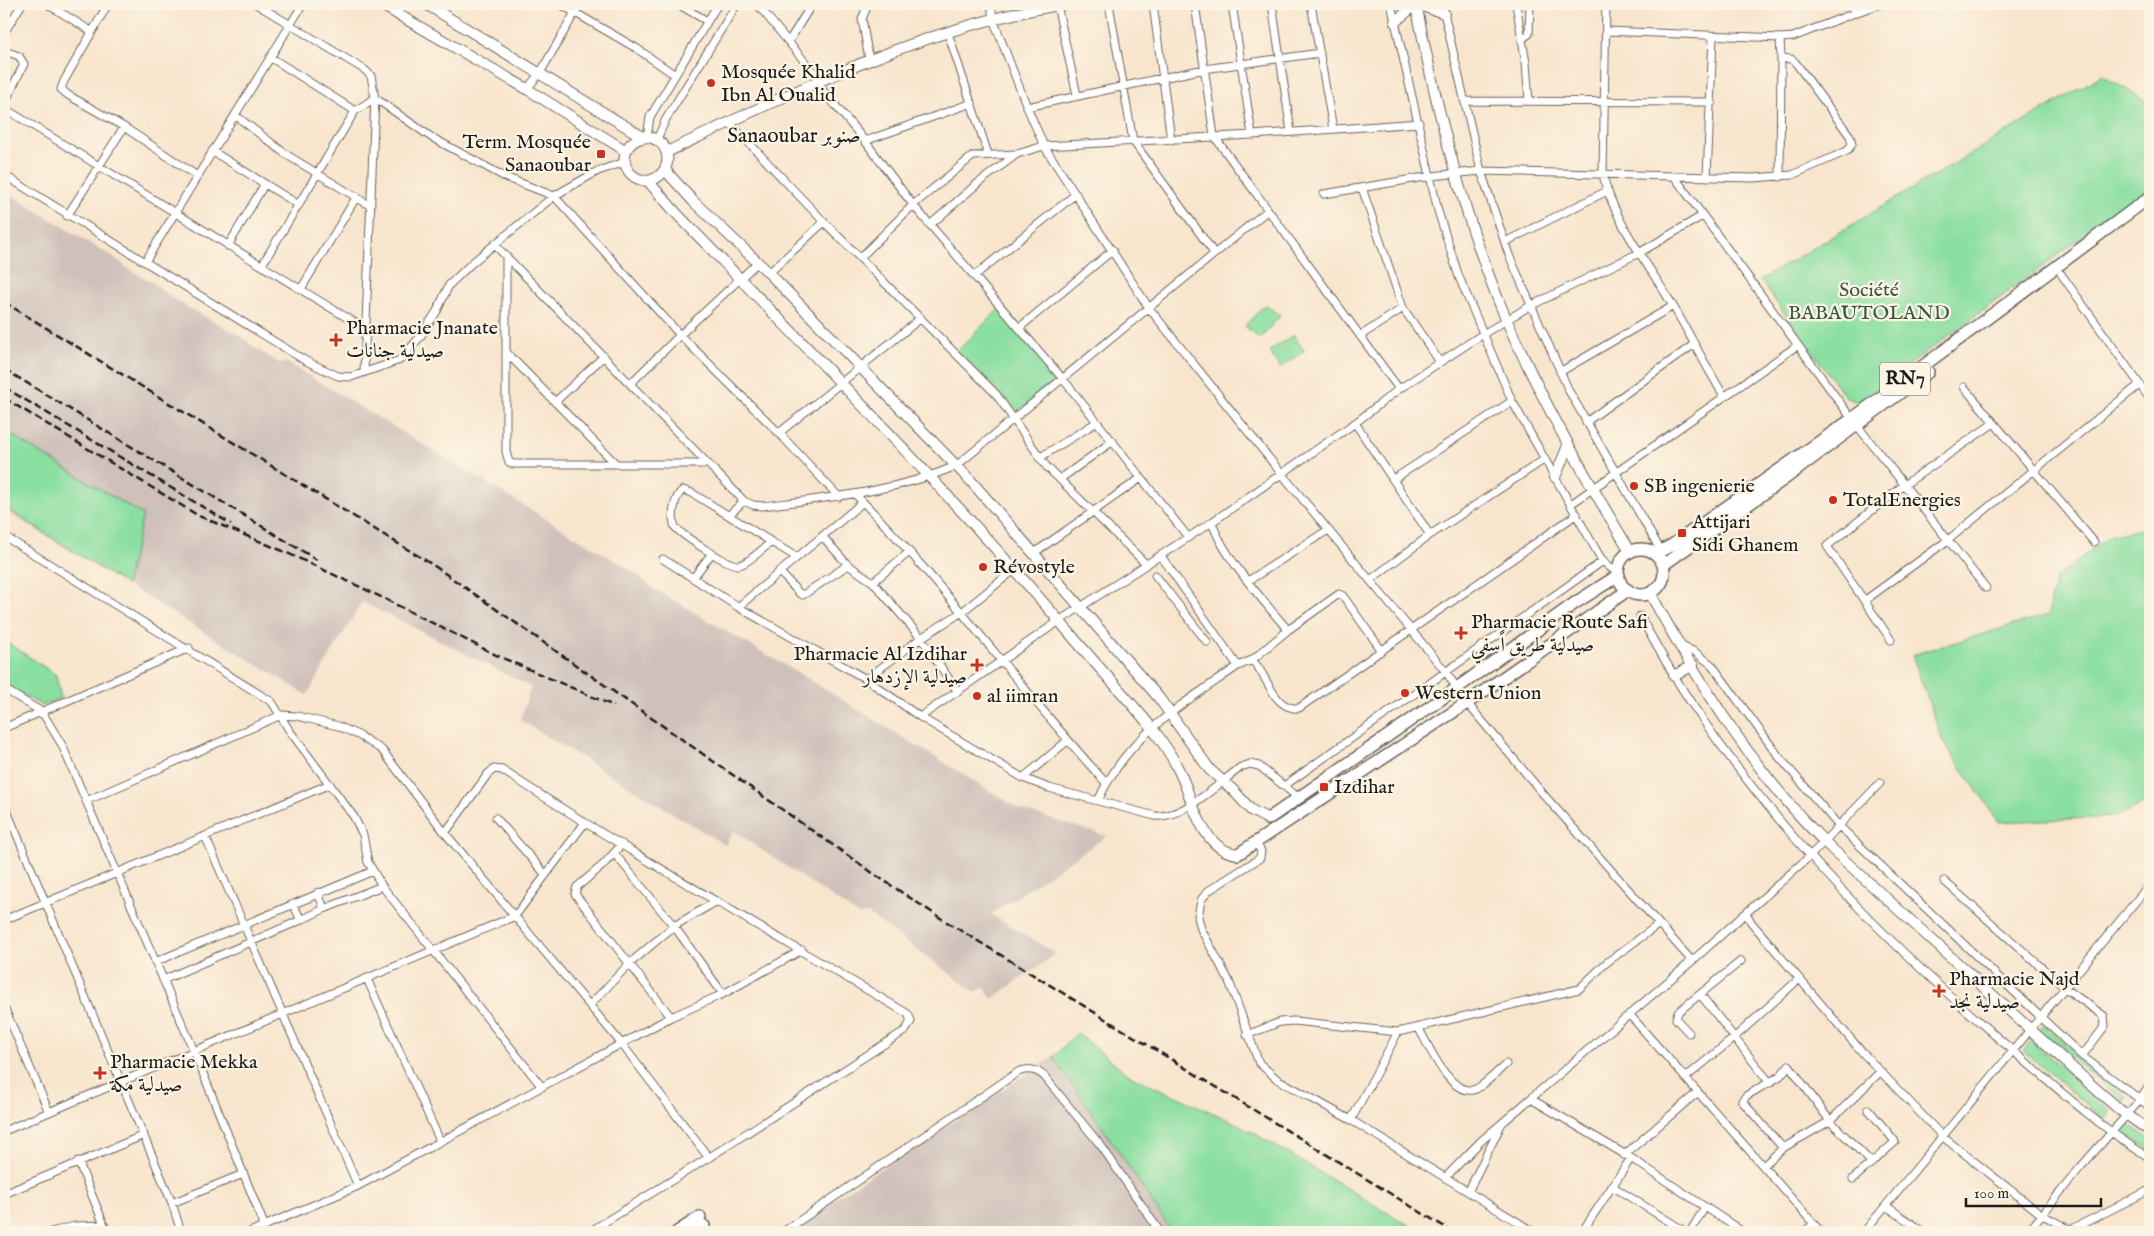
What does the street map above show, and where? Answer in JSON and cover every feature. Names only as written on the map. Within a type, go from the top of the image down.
[{"type":"main road","points":[[380,4],[527,89],[625,156],[630,174],[648,181],[658,177],[665,170],[668,158],[667,152],[649,138],[426,4]]},
{"type":"main road","points":[[667,152],[818,80],[869,59],[901,47],[993,19],[1060,4]]},
{"type":"main road","points":[[1416,4],[1432,81],[1456,174],[1480,248],[1507,320],[1568,446],[1630,552]]},
{"type":"main road","points":[[1395,22],[1416,4],[1443,8]]},
{"type":"main road","points":[[625,156],[633,142],[649,138]]},
{"type":"main road","points":[[665,170],[694,202],[769,273],[956,466],[1034,553],[1171,713],[1205,764],[1240,796],[1251,810],[1268,819],[1300,799],[1618,574]]},
{"type":"main road","points":[[648,181],[677,214],[931,477],[1151,727],[1175,762],[1198,820],[1209,836],[1225,850],[1238,854],[1256,843],[1467,703],[1628,590]]},
{"type":"main road","name":"RN7","points":[[1663,565],[1855,422],[2150,197]]},
{"type":"main road","name":"RN7","points":[[1658,552],[1855,422],[2060,274],[2150,206]]},
{"type":"main road","points":[[1555,477],[1568,446]]},
{"type":"main road","points":[[1644,549],[1658,552],[1663,565],[1662,582],[1650,593],[1636,594],[1628,590],[1622,584],[1618,574],[1620,563],[1630,552],[1644,549]]},
{"type":"main road","points":[[1650,593],[1715,702],[1751,755],[1787,801],[1824,841],[2126,1115],[2150,1131]]},
{"type":"main road","points":[[1674,676],[1693,665]]},
{"type":"main road","points":[[677,1232],[700,1225]]},
{"type":"street","points":[[4,33],[22,4]]},
{"type":"street","points":[[46,4],[91,32]]},
{"type":"street","points":[[108,4],[61,89],[124,127],[197,176]]},
{"type":"street","points":[[256,4],[366,70],[370,76],[375,98],[369,205],[367,330],[364,372]]},
{"type":"street","points":[[145,262],[303,4]]},
{"type":"street","points":[[560,4],[636,48],[676,75]]},
{"type":"street","points":[[527,89],[540,73],[580,4]]},
{"type":"street","points":[[678,4],[708,21]]},
{"type":"street","points":[[649,138],[650,117],[718,4]]},
{"type":"street","points":[[649,138],[666,119],[737,4]]},
{"type":"street","points":[[757,4],[789,41],[913,205],[1063,379],[1188,537]]},
{"type":"street","points":[[789,41],[812,4]]},
{"type":"street","points":[[868,4],[862,19],[869,59]]},
{"type":"street","points":[[991,4],[993,19],[1044,146],[1149,308],[1281,473],[1446,672],[1467,703],[1544,795],[1692,961]]},
{"type":"street","points":[[1060,4],[1077,95]]},
{"type":"street","points":[[1109,4],[1133,141],[1214,253]]},
{"type":"street","points":[[1153,4],[1171,140]]},
{"type":"street","points":[[1195,4],[1214,136],[1399,389]]},
{"type":"street","points":[[1232,4],[1252,135]]},
{"type":"street","points":[[1272,4],[1291,132]]},
{"type":"street","points":[[1310,4],[1333,129]]},
{"type":"street","points":[[1391,4],[1449,249],[1482,334],[1512,401],[1544,459],[1603,561],[1618,574]]},
{"type":"street","points":[[1516,4],[1529,100]]},
{"type":"street","points":[[1522,39],[1529,34],[1530,4]]},
{"type":"street","points":[[1606,4],[1603,175],[1607,191],[1639,253],[1673,306],[1693,345],[1724,396]]},
{"type":"street","points":[[1850,4],[1857,12]]},
{"type":"street","points":[[1606,31],[1714,37],[1792,37],[1882,4]]},
{"type":"street","points":[[1443,8],[1481,171],[1505,242],[1530,306],[1560,372],[1586,422],[1616,472],[1658,552]]},
{"type":"street","points":[[948,34],[988,154]]},
{"type":"street","points":[[1707,177],[1714,37]]},
{"type":"street","points":[[1780,38],[1782,58],[1780,177]]},
{"type":"street","points":[[4,51],[19,56],[24,64],[4,104]]},
{"type":"street","points":[[1027,107],[1204,69],[1320,53]]},
{"type":"street","points":[[270,57],[355,111]]},
{"type":"street","points":[[1324,194],[1431,176],[1481,171],[1707,177],[1792,176],[1848,151],[1852,144],[1850,136],[1795,62],[1791,59],[1782,58]]},
{"type":"street","points":[[262,265],[355,111],[375,98]]},
{"type":"street","points":[[375,98],[431,138],[505,177],[554,196],[680,335],[779,433],[839,497]]},
{"type":"street","points":[[1464,101],[1712,102]]},
{"type":"street","points":[[865,141],[972,103]]},
{"type":"street","points":[[4,108],[174,214],[262,265],[367,330]]},
{"type":"street","points":[[234,115],[316,174],[357,196],[369,205]]},
{"type":"street","points":[[729,122],[824,222],[996,394],[1039,458],[1146,564]]},
{"type":"street","points":[[860,258],[913,205],[972,156],[1017,154],[1044,146],[1171,140],[1419,123]]},
{"type":"street","points":[[67,216],[124,127]]},
{"type":"street","points":[[212,151],[299,205]]},
{"type":"street","points":[[930,225],[977,184],[1017,154]]},
{"type":"street","points":[[4,175],[67,216],[306,361],[338,376],[351,377],[400,360],[424,330],[449,285],[554,196],[625,156]]},
{"type":"street","points":[[1674,176],[1855,422],[1986,588]]},
{"type":"street","points":[[228,246],[264,185]]},
{"type":"street","points":[[1362,188],[1403,308],[1440,362]]},
{"type":"street","points":[[1505,242],[1607,191]]},
{"type":"street","points":[[974,276],[1076,194]]},
{"type":"street","points":[[301,289],[357,196]]},
{"type":"street","points":[[495,245],[632,383],[744,501],[762,506],[855,494],[931,477],[956,466],[1268,210]]},
{"type":"street","points":[[920,717],[1059,621],[1212,522],[1355,423],[1399,389],[1482,334],[1530,306],[1639,253],[1702,216]]},
{"type":"street","points":[[769,273],[824,222]]},
{"type":"street","points":[[1019,328],[1113,250]]},
{"type":"street","points":[[506,258],[506,452],[509,462],[519,464],[708,464]]},
{"type":"street","points":[[632,383],[758,262]]},
{"type":"street","points":[[2060,274],[2150,399]]},
{"type":"street","points":[[1560,372],[1673,306]]},
{"type":"street","points":[[1360,336],[1403,308]]},
{"type":"street","points":[[779,433],[921,318]]},
{"type":"street","points":[[1571,504],[1798,344]]},
{"type":"street","points":[[1586,422],[1693,345]]},
{"type":"street","points":[[506,352],[616,464]]},
{"type":"street","points":[[555,402],[604,356]]},
{"type":"street","points":[[1864,601],[1948,540],[2139,385]]},
{"type":"street","points":[[1964,387],[2094,542]]},
{"type":"street","points":[[1394,479],[1512,401]]},
{"type":"street","points":[[1039,458],[1097,422]]},
{"type":"street","points":[[1355,423],[1430,535]]},
{"type":"street","points":[[1891,640],[1827,546],[1904,485],[1994,423]]},
{"type":"street","points":[[1060,479],[1113,441]]},
{"type":"street","points":[[1370,580],[1430,535],[1544,459]]},
{"type":"street","points":[[1034,553],[1141,478]]},
{"type":"street","points":[[771,542],[744,564],[738,566],[712,553],[675,527],[673,514],[678,494],[683,490],[687,490],[796,557]]},
{"type":"street","points":[[855,494],[962,612],[1067,741],[1106,783]]},
{"type":"street","points":[[729,515],[744,501]]},
{"type":"street","points":[[738,607],[863,502]]},
{"type":"street","points":[[1252,660],[1278,699],[1292,709],[1299,708],[1577,514]]},
{"type":"street","points":[[1212,522],[1215,532],[1248,581],[1288,630]]},
{"type":"street","points":[[1248,581],[1328,530]]},
{"type":"street","points":[[4,536],[189,648],[272,702],[289,730],[359,824],[372,871],[382,886],[542,1087]]},
{"type":"street","points":[[823,537],[848,565],[872,582],[921,638],[958,692]]},
{"type":"street","points":[[872,582],[908,552]]},
{"type":"street","points":[[694,578],[712,553]]},
{"type":"street","points":[[1161,556],[1238,666]]},
{"type":"street","points":[[663,559],[738,607],[866,680],[920,717],[1023,778],[1049,788],[1160,816],[1174,814],[1245,765],[1255,764],[1300,799]]},
{"type":"street","points":[[1284,786],[1603,561]]},
{"type":"street","points":[[780,571],[799,593],[803,595],[848,565]]},
{"type":"street","points":[[866,680],[921,638],[962,612],[1014,570]]},
{"type":"street","points":[[1155,575],[1207,642]]},
{"type":"street","points":[[1098,801],[1106,783],[1118,766],[1151,727],[1238,666],[1252,660],[1288,630],[1338,594],[1343,596],[1382,651]]},
{"type":"street","points":[[1178,605],[1189,597]]},
{"type":"street","points":[[1640,616],[1674,676],[1703,720],[1756,791],[1810,856],[1899,949],[2014,1052],[2112,1132],[2150,1158]]},
{"type":"street","points":[[1681,646],[1701,656],[1712,665],[1780,758],[1838,825],[2082,1056],[2150,1106]]},
{"type":"street","points":[[4,728],[189,648]]},
{"type":"street","points":[[4,689],[42,712],[62,745],[194,1052],[264,1227]]},
{"type":"street","points":[[86,801],[281,715],[297,716],[338,726],[372,743],[390,759],[446,833],[590,1004],[709,1158]]},
{"type":"street","points":[[1023,778],[1067,741]]},
{"type":"street","points":[[446,833],[488,774],[494,769],[502,770],[584,824],[622,844],[908,1014],[911,1021],[910,1026],[709,1158],[589,1232]]},
{"type":"street","points":[[1445,1178],[1476,1145],[1692,961],[1810,856],[1880,783]]},
{"type":"street","points":[[4,920],[330,784]]},
{"type":"street","points":[[4,804],[144,1135],[172,1203],[181,1232]]},
{"type":"street","points":[[496,818],[546,875]]},
{"type":"street","points":[[4,1131],[435,952],[515,916],[584,824]]},
{"type":"street","points":[[205,836],[358,1186]]},
{"type":"street","points":[[1256,843],[1261,851],[1260,858],[1208,891],[1201,900],[1198,911],[1201,928],[1229,981],[1247,1035],[1259,1063],[1266,1071],[1351,1120],[1534,1232]]},
{"type":"street","points":[[622,844],[577,887],[575,894],[671,1017]]},
{"type":"street","points":[[614,853],[674,926],[723,994]]},
{"type":"street","points":[[155,962],[243,926],[318,892],[372,871]]},
{"type":"street","points":[[1944,881],[2066,988],[2104,1016],[2106,1019],[2105,1026],[2082,1056]]},
{"type":"street","points":[[1864,1232],[2042,1018],[2150,884]]},
{"type":"street","points":[[163,980],[251,943],[324,909],[382,886]]},
{"type":"street","points":[[318,892],[324,909]]},
{"type":"street","points":[[590,1004],[629,964],[674,926],[716,901]]},
{"type":"street","points":[[293,904],[300,920]]},
{"type":"street","points":[[1746,913],[1751,922],[1799,979],[1880,1072],[1943,1138],[2041,1214],[2072,1231],[2150,1190]]},
{"type":"street","points":[[1247,1035],[1280,1022],[1294,1021],[1398,1032],[1419,1029],[1579,989],[1606,963],[1659,924]]},
{"type":"street","points":[[250,1232],[358,1186],[621,1043],[671,1017],[723,994],[802,950]]},
{"type":"street","points":[[1689,1033],[1676,1019],[1676,1015],[1741,961]]},
{"type":"street","points":[[367,979],[440,1141]]},
{"type":"street","points":[[1685,1078],[1735,1037],[1799,979]]},
{"type":"street","points":[[1700,994],[1770,1083]]},
{"type":"street","points":[[4,1006],[48,1112]]},
{"type":"street","points":[[1629,1014],[1821,1232]]},
{"type":"street","points":[[1419,1029],[1450,1080],[1462,1089],[1478,1088],[1506,1064]]},
{"type":"street","points":[[1351,1120],[1398,1032]]},
{"type":"street","points":[[1783,1148],[1742,1101],[1746,1096],[1782,1075],[1789,1065],[1830,1121],[1872,1163]]},
{"type":"street","points":[[783,1232],[1018,1072],[1027,1069],[1036,1071],[1044,1076],[1102,1147],[1160,1232]]},
{"type":"street","points":[[1763,1166],[1783,1148],[1830,1121],[1880,1072]]},
{"type":"street","points":[[2028,1232],[2041,1214],[2150,1086]]},
{"type":"street","points":[[1582,1232],[1612,1186],[1627,1157],[1698,1092]]},
{"type":"street","points":[[1532,1099],[1627,1157],[1743,1232]]},
{"type":"street","points":[[1853,1179],[1895,1141],[1868,1109]]},
{"type":"street","points":[[1468,1192],[1501,1125]]},
{"type":"street","points":[[4,1194],[144,1135]]},
{"type":"street","points":[[51,1232],[75,1226],[106,1229],[78,1162]]},
{"type":"street","points":[[172,1203],[243,1174]]},
{"type":"street","points":[[1612,1186],[1688,1232],[1705,1207]]},
{"type":"street","points":[[1886,1206],[1924,1232]]},
{"type":"street","points":[[1804,1232],[1814,1224]]},
{"type":"shaded area","points":[[4,191],[121,262],[125,267],[155,284],[173,299],[244,338],[253,347],[281,364],[286,362],[634,572],[654,589],[805,677],[1021,810],[1107,836],[991,914],[1056,954],[992,999],[985,987],[975,992],[868,914],[858,915],[734,831],[725,845],[520,720],[531,687],[397,619],[362,602],[307,695],[4,510]]},
{"type":"shaded area","points":[[1053,1057],[1172,1232],[783,1232]]},
{"type":"green space","name":"Société BABAUTOLAND","points":[[2102,75],[2150,103],[2150,187],[1859,402],[1846,398],[1760,280]]},
{"type":"green space","points":[[1265,304],[1280,316],[1260,339],[1245,326]]},
{"type":"green space","points":[[999,309],[1060,381],[1018,411],[957,351]]},
{"type":"green space","points":[[1294,335],[1304,351],[1280,368],[1269,351]]},
{"type":"green space","points":[[4,431],[143,515],[126,585],[4,507]]},
{"type":"green space","points":[[2150,527],[2150,800],[2116,817],[1999,822],[1943,742],[1912,655],[2048,615],[2056,578],[2109,536]]},
{"type":"green space","points":[[4,640],[56,675],[61,698],[42,706],[4,683]]},
{"type":"green space","points":[[2043,1024],[2127,1097],[2124,1102],[2038,1029]]},
{"type":"green space","points":[[1077,1033],[1129,1075],[1240,1125],[1420,1232],[1172,1232],[1053,1057]]},
{"type":"green space","points":[[2031,1041],[2111,1111],[2105,1120],[2024,1052]]},
{"type":"green space","points":[[2127,1123],[2150,1138],[2150,1150],[2120,1131]]},
{"type":"railway","points":[[4,302],[433,565],[877,876],[942,919],[1453,1232]]},
{"type":"railway","points":[[4,369],[317,560]]},
{"type":"railway","points":[[4,387],[231,524]]},
{"type":"railway","points":[[4,398],[199,516],[283,551],[373,593],[498,656],[614,706]]},
{"type":"place","name":"Mosquée Khalid Ibn Al Oualid","points":[[711,83]]},
{"type":"place","name":"Term. Mosquée Sanaoubar","points":[[601,154]]},
{"type":"place","name":"Pharmacie Jnanate صيدلية جنانات","points":[[336,340]]},
{"type":"place","name":"SB ingenierie","points":[[1634,486]]},
{"type":"place","name":"TotalEnergies","points":[[1833,500]]},
{"type":"place","name":"Attijari Sidi Ghanem","points":[[1682,533]]},
{"type":"place","name":"Révostyle","points":[[983,567]]},
{"type":"place","name":"Pharmacie Route Safi صيدلية طريق اًسفي","points":[[1461,633]]},
{"type":"place","name":"Pharmacie Al Izdihar صيدلية الإزدهار","points":[[977,665]]},
{"type":"place","name":"Western Union","points":[[1405,693]]},
{"type":"place","name":"al iimran","points":[[977,696]]},
{"type":"place","name":"Izdihar","points":[[1324,787]]},
{"type":"place","name":"Pharmacie Najd صيدلية نجد","points":[[1939,991]]},
{"type":"place","name":"Pharmacie Mekka صيدلية مكة","points":[[100,1073]]},
{"type":"district","name":"Sanaoubar صنوبر","points":[[794,136]]}]
